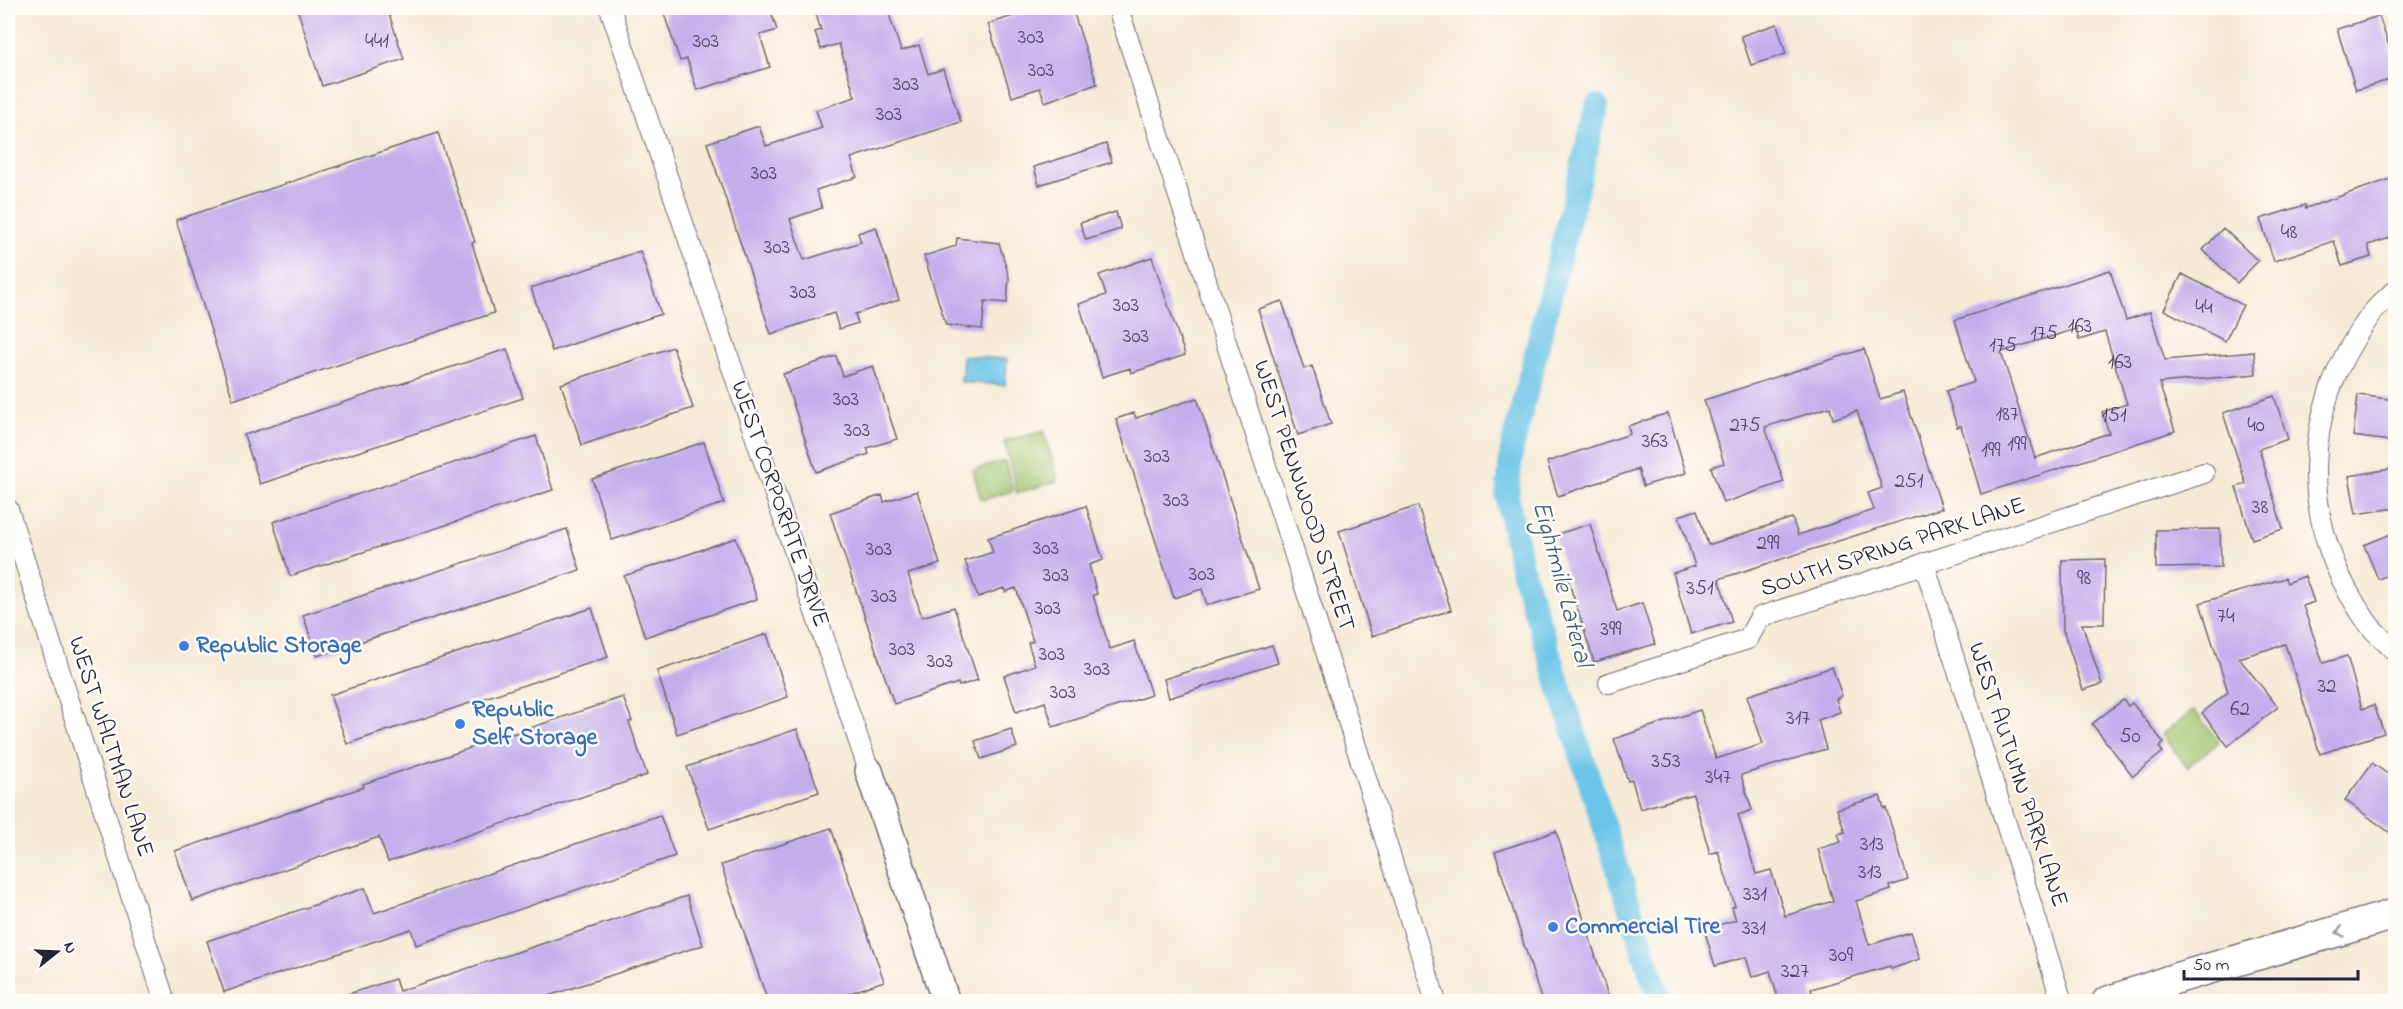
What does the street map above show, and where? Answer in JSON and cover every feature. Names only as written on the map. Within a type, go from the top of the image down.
[{"type":"main road","points":[[2107,1002],[2177,978],[2396,914]]},
{"type":"street","name":"WEST CORPORATE DRIVE","points":[[610,8],[946,1002]]},
{"type":"street","name":"WEST PENNWOOD STREET","points":[[1118,8],[1437,1002]]},
{"type":"street","points":[[2396,290],[2371,314],[2340,361],[2322,414],[2315,470],[2321,525],[2339,577],[2368,624],[2396,652]]},
{"type":"street","name":"SOUTH SPRING PARK LANE","points":[[1609,683],[1748,639],[1760,618],[2204,473]]},
{"type":"street","name":"WEST WALTMAN LANE","points":[[8,509],[165,1002]]},
{"type":"street","name":"WEST AUTUMN PARK LANE","points":[[1924,564],[2062,1002]]},
{"type":"green space","points":[[1044,431],[1058,481],[1017,493],[1004,441]]},
{"type":"green space","points":[[1005,461],[1013,491],[981,500],[973,470]]},
{"type":"green space","points":[[2194,710],[2219,742],[2187,767],[2162,734]]},
{"type":"water","points":[[963,356],[1007,359],[1005,385],[961,382]]},
{"type":"building","points":[[297,8],[387,8],[404,59],[322,86]]},
{"type":"building","points":[[662,8],[770,8],[777,30],[760,35],[770,67],[697,90],[687,59],[680,61]]},
{"type":"building","points":[[814,8],[887,8],[901,51],[919,45],[928,74],[943,69],[961,122],[851,158],[857,177],[816,190],[822,208],[790,219],[804,260],[861,242],[858,233],[876,227],[899,300],[855,314],[858,323],[839,329],[834,313],[771,334],[707,143],[759,126],[766,146],[822,128],[816,110],[855,97],[839,44],[821,49],[815,32],[821,30]]},
{"type":"building","points":[[1014,8],[1072,8],[1097,84],[1045,102],[1040,88],[1012,97],[988,24],[1016,15]]},
{"type":"building","points":[[2379,16],[2396,67],[2396,78],[2356,90],[2337,29]]},
{"type":"building","points":[[1777,24],[1786,54],[1751,65],[1741,36]]},
{"type":"building","points":[[438,133],[475,242],[472,243],[494,313],[233,400],[176,220]]},
{"type":"building","points":[[1106,144],[1112,162],[1039,185],[1034,167]]},
{"type":"building","points":[[2396,177],[2396,236],[2368,245],[2371,257],[2342,266],[2334,241],[2274,261],[2260,219],[2305,205],[2306,208]]},
{"type":"building","points":[[1116,212],[1121,229],[1086,240],[1080,223]]},
{"type":"building","points":[[2223,228],[2258,261],[2237,283],[2203,250]]},
{"type":"building","points":[[957,238],[999,243],[1009,277],[1007,303],[985,301],[982,329],[946,325],[924,256],[956,246]]},
{"type":"building","points":[[640,251],[661,314],[552,351],[531,288]]},
{"type":"building","points":[[1152,257],[1185,355],[1131,373],[1130,368],[1102,377],[1079,304],[1106,295],[1099,275]]},
{"type":"building","points":[[2110,270],[2126,320],[2150,312],[2165,360],[2254,352],[2256,374],[2159,383],[2175,431],[1981,494],[1961,426],[1957,427],[1946,391],[1974,382],[1955,320]],"holes":[[[2076,329],[2079,340],[2105,332],[2127,404],[2102,412],[2109,433],[2035,458],[2001,352]]]},
{"type":"building","points":[[2182,274],[2243,305],[2225,341],[2164,310]]},
{"type":"building","points":[[1282,301],[1304,369],[1312,366],[1331,424],[1298,435],[1258,309]]},
{"type":"building","points":[[673,347],[693,408],[582,445],[561,384]]},
{"type":"building","points":[[507,349],[523,398],[260,484],[244,435]]},
{"type":"building","points":[[1864,349],[1880,399],[1903,392],[1942,508],[1719,579],[1732,622],[1691,634],[1673,573],[1695,566],[1679,516],[1697,510],[1708,545],[1792,518],[1798,535],[1874,510],[1868,493],[1882,488],[1857,411],[1833,419],[1830,407],[1765,427],[1784,482],[1723,503],[1711,467],[1724,463],[1704,400]]},
{"type":"building","points":[[836,356],[843,376],[873,366],[897,439],[867,448],[869,454],[816,472],[783,374]]},
{"type":"building","points":[[2358,395],[2396,400],[2396,442],[2353,436]]},
{"type":"building","points":[[2274,396],[2288,439],[2259,449],[2283,529],[2252,539],[2236,487],[2246,484],[2223,413]]},
{"type":"building","points":[[1197,398],[1259,589],[1207,605],[1202,589],[1174,598],[1116,419],[1134,413],[1136,418]]},
{"type":"building","points":[[1668,413],[1686,473],[1643,486],[1638,469],[1558,496],[1547,462],[1630,434],[1628,426]]},
{"type":"building","points":[[536,436],[553,490],[290,576],[273,522]]},
{"type":"building","points":[[704,442],[724,503],[612,540],[592,479]]},
{"type":"building","points":[[2396,468],[2396,508],[2356,514],[2349,476]]},
{"type":"building","points":[[917,491],[940,564],[908,574],[922,617],[954,607],[978,680],[959,686],[958,683],[894,704],[830,513],[882,495],[884,502]]},
{"type":"building","points":[[1086,506],[1103,560],[1089,565],[1097,594],[1093,595],[1110,649],[1134,641],[1151,695],[1053,727],[1045,702],[1016,712],[1004,676],[1035,665],[1028,643],[1033,641],[1016,588],[1005,592],[1004,588],[978,597],[965,561],[993,552],[988,538]]},
{"type":"building","points":[[1418,506],[1451,610],[1372,636],[1339,531]]},
{"type":"building","points":[[1590,524],[1617,611],[1642,603],[1655,644],[1594,662],[1554,535]]},
{"type":"building","points":[[567,529],[580,570],[317,656],[303,615]]},
{"type":"building","points":[[2220,529],[2221,567],[2156,568],[2156,530]]},
{"type":"building","points":[[2396,532],[2396,572],[2378,579],[2364,545]]},
{"type":"building","points":[[736,538],[757,599],[645,637],[624,576]]},
{"type":"building","points":[[2105,559],[2104,624],[2082,624],[2102,684],[2083,690],[2063,630],[2062,560]]},
{"type":"building","points":[[2305,576],[2314,602],[2303,606],[2323,663],[2347,656],[2362,709],[2374,705],[2384,733],[2320,754],[2285,644],[2239,658],[2278,707],[2228,746],[2202,713],[2228,692],[2200,603],[2285,578],[2287,583]]},
{"type":"building","points":[[592,608],[608,657],[347,744],[330,695]]},
{"type":"building","points":[[767,634],[788,697],[677,734],[657,671]]},
{"type":"building","points":[[1272,645],[1278,663],[1169,698],[1164,679]]},
{"type":"building","points":[[1832,667],[1842,696],[1836,699],[1840,712],[1818,720],[1826,749],[1741,775],[1752,810],[1738,815],[1756,874],[1771,870],[1785,916],[1833,901],[1818,849],[1841,842],[1838,834],[1845,832],[1837,809],[1880,796],[1884,809],[1886,808],[1908,880],[1890,886],[1891,890],[1856,901],[1869,945],[1911,932],[1920,959],[1891,969],[1890,966],[1811,989],[1814,1002],[1779,1002],[1770,971],[1752,977],[1746,957],[1715,966],[1704,929],[1736,920],[1732,907],[1735,906],[1718,851],[1710,854],[1693,794],[1640,809],[1632,780],[1628,781],[1614,739],[1700,710],[1716,759],[1763,744],[1747,696]]},
{"type":"building","points":[[623,697],[647,775],[388,862],[379,837],[192,901],[175,851],[364,787],[363,784]]},
{"type":"building","points":[[2123,700],[2128,706],[2132,703],[2164,743],[2159,747],[2163,752],[2133,776],[2092,724]]},
{"type":"building","points":[[797,729],[819,792],[709,829],[687,767]]},
{"type":"building","points":[[1011,729],[1017,747],[981,759],[975,741]]},
{"type":"building","points":[[2372,763],[2396,780],[2396,837],[2345,800]]},
{"type":"building","points":[[660,815],[675,856],[416,945],[411,929],[224,992],[207,941],[365,888],[374,913]]},
{"type":"building","points":[[831,828],[884,981],[825,1002],[768,1002],[721,865]]},
{"type":"building","name":"Commercial Tire","points":[[1556,831],[1610,1002],[1542,1002],[1495,852]]},
{"type":"building","points":[[687,896],[703,945],[530,1002],[337,1002],[336,998],[395,979],[399,991]]},
{"type":"waterway","name":"Eightmile Lateral","points":[[1597,106],[1512,449],[1507,496],[1521,566],[1660,1002]]},
{"type":"place","name":"Republic Storage","points":[[184,646]]},
{"type":"place","name":"Republic Self Storage","points":[[460,724]]},
{"type":"place","name":"Commercial Tire","points":[[1553,927]]}]
